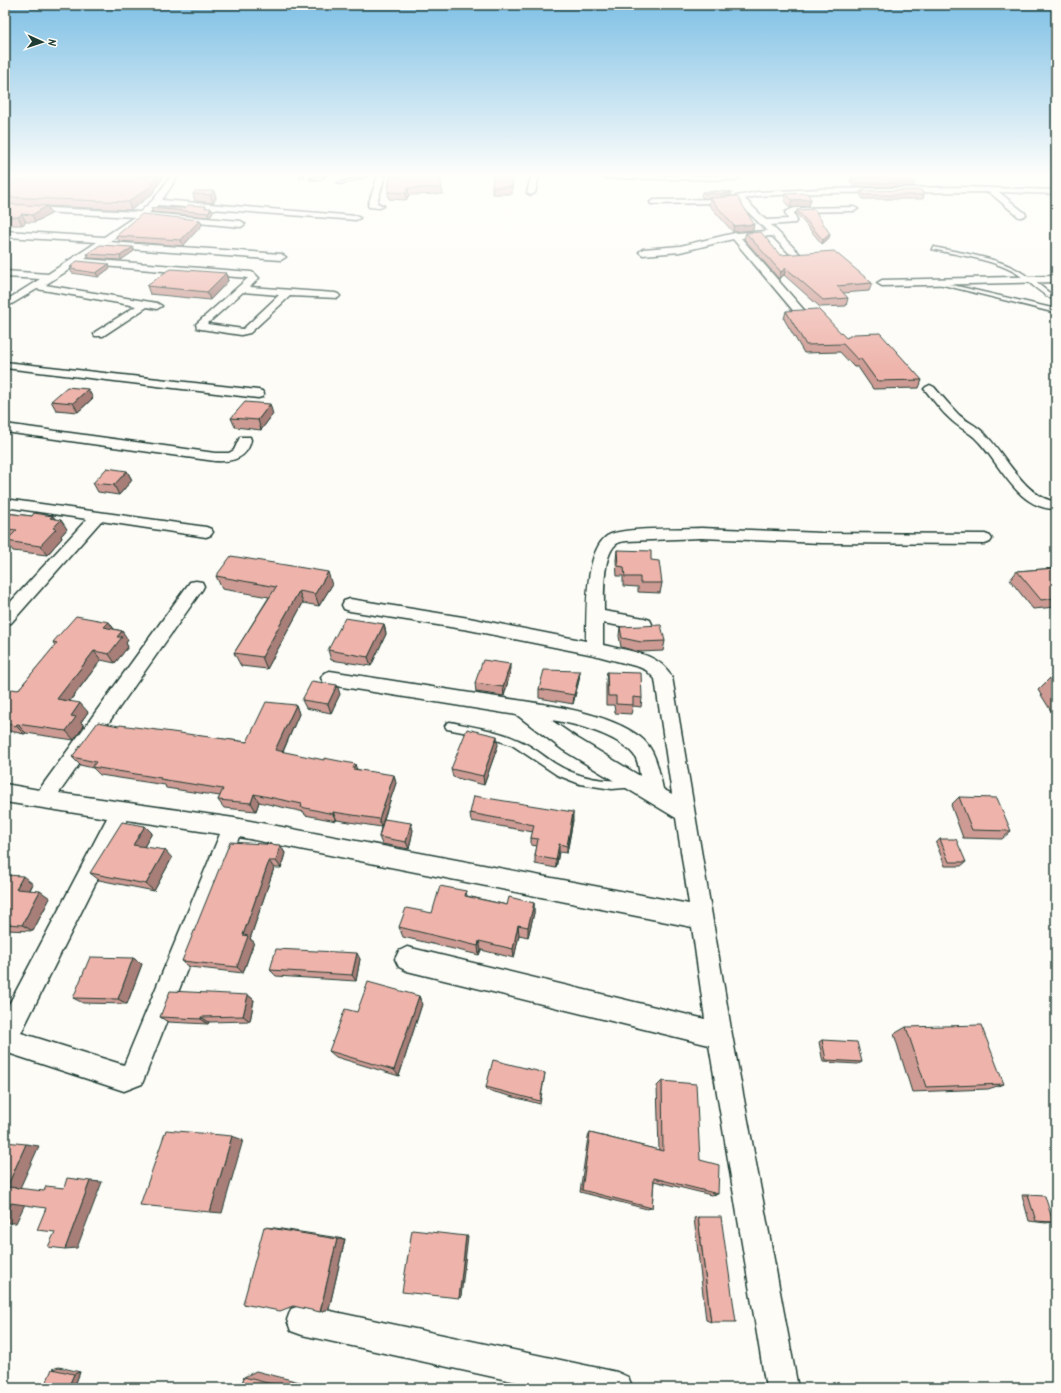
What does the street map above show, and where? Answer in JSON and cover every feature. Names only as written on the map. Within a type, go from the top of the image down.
[{"type":"street","points":[[90,241],[281,257]]},
{"type":"street","points":[[643,252],[680,249],[714,241]]},
{"type":"street","points":[[739,241],[800,312]]},
{"type":"street","points":[[781,241],[797,256]]},
{"type":"street","points":[[5,305],[76,261],[102,242]]},
{"type":"street","points":[[76,261],[253,276],[254,278],[201,324],[201,326],[241,332],[246,331],[287,293]]},
{"type":"street","points":[[5,274],[51,277]]},
{"type":"street","points":[[882,283],[1056,279]]},
{"type":"street","points":[[36,286],[157,306]]},
{"type":"street","points":[[242,289],[335,296]]},
{"type":"street","points":[[99,334],[145,304]]},
{"type":"street","points":[[5,365],[258,394]]},
{"type":"street","points":[[930,389],[954,417],[979,435],[1020,486],[1033,498],[1049,505],[1056,505]]},
{"type":"street","points":[[5,428],[215,458],[228,458],[238,454],[244,446],[245,440]]},
{"type":"street","points":[[5,503],[206,532]]},
{"type":"street","points":[[5,619],[97,517]]},
{"type":"street","points":[[594,649],[598,576],[604,549],[613,539],[627,536],[701,533],[821,538],[985,539]]},
{"type":"street","points":[[43,800],[196,586]]},
{"type":"street","points":[[350,605],[469,624],[594,649],[643,661],[652,665],[663,676],[720,1035],[782,1388]]},
{"type":"street","points":[[596,615],[644,624]]},
{"type":"street","points":[[330,678],[581,720],[622,735],[635,743],[642,750],[654,794]]},
{"type":"street","points":[[521,709],[570,744],[684,812]]},
{"type":"street","points":[[5,792],[43,800],[122,810],[233,827],[702,918]]},
{"type":"street","points":[[122,810],[7,1034],[7,1040],[124,1078],[129,1078],[133,1075],[233,827]]},
{"type":"street","points":[[407,959],[720,1035]]},
{"type":"street","points":[[302,1320],[617,1388]]},
{"type":"lane","points":[[934,248],[996,263],[1010,268],[1030,279],[1056,300]]},
{"type":"lane","points":[[936,281],[1056,311]]},
{"type":"lane","points":[[450,726],[508,739],[524,746],[553,767],[588,782],[615,786],[637,784]]},
{"type":"building","points":[[753,241],[768,241],[780,255],[834,251],[872,283],[837,286],[848,298],[823,300],[786,268],[781,272]]},
{"type":"building","points":[[100,245],[133,247],[120,256],[87,254]]},
{"type":"building","points":[[77,261],[109,264],[96,273],[70,269],[73,267],[70,267]]},
{"type":"building","points":[[172,269],[226,273],[207,292],[147,286],[168,270]]},
{"type":"building","points":[[818,309],[846,338],[854,334],[880,333],[922,380],[877,381],[861,359],[857,359],[843,344],[806,345],[786,311]]},
{"type":"building","points":[[67,387],[88,389],[73,403],[51,401]]},
{"type":"building","points":[[245,402],[270,404],[258,420],[231,418]]},
{"type":"building","points":[[107,468],[127,471],[114,485],[93,483]]},
{"type":"building","points":[[5,513],[32,516],[34,513],[53,516],[50,518],[61,520],[53,528],[56,529],[40,546],[6,541],[17,530],[5,529]]},
{"type":"building","points":[[617,550],[651,551],[651,560],[659,561],[662,583],[640,583],[640,577],[625,577],[624,567],[618,566]]},
{"type":"building","points":[[231,556],[328,572],[315,594],[299,591],[262,657],[234,653],[276,587],[216,576]]},
{"type":"building","points":[[1056,568],[1056,598],[1041,600],[1017,571]]},
{"type":"building","points":[[76,616],[109,622],[104,627],[122,631],[117,637],[122,637],[109,654],[94,651],[57,699],[80,703],[71,716],[76,717],[66,731],[17,724],[16,726],[5,723],[5,696],[12,689],[18,690],[57,643],[53,642]]},
{"type":"building","points":[[345,618],[384,624],[368,657],[328,650]]},
{"type":"building","points":[[661,625],[665,641],[641,642],[622,638],[620,627]]},
{"type":"building","points":[[483,660],[510,664],[503,687],[475,683]]},
{"type":"building","points":[[544,670],[580,671],[574,695],[539,689]]},
{"type":"building","points":[[607,672],[641,673],[642,698],[633,697],[633,705],[616,704],[616,696],[608,696]]},
{"type":"building","points":[[1051,677],[1056,677],[1056,685]]},
{"type":"building","points":[[312,681],[337,685],[328,704],[302,700]]},
{"type":"building","points":[[266,702],[296,705],[275,750],[324,760],[324,758],[355,764],[353,769],[394,775],[379,819],[333,812],[333,814],[301,807],[302,804],[254,794],[251,803],[218,800],[223,789],[92,767],[96,762],[72,757],[98,722],[247,742]]},
{"type":"building","points":[[467,729],[497,736],[483,776],[451,769]]},
{"type":"building","points":[[474,796],[573,812],[567,846],[559,844],[556,860],[535,856],[538,839],[531,838],[534,825],[470,813]]},
{"type":"building","points":[[959,797],[997,798],[1011,831],[972,830]]},
{"type":"building","points":[[384,819],[411,823],[406,842],[379,837]]},
{"type":"building","points":[[122,822],[145,826],[133,845],[165,850],[146,884],[90,873]]},
{"type":"building","points":[[940,839],[956,839],[966,862],[949,862]]},
{"type":"building","points":[[230,842],[280,845],[276,861],[269,861],[243,935],[248,936],[237,967],[182,961]]},
{"type":"building","points":[[5,875],[23,876],[16,889],[40,891],[22,925],[5,924]]},
{"type":"building","points":[[440,886],[466,891],[465,896],[507,905],[509,897],[534,903],[528,927],[518,925],[513,949],[479,941],[478,946],[399,927],[406,908],[432,913]]},
{"type":"building","points":[[276,949],[357,953],[352,975],[270,970]]},
{"type":"building","points":[[90,957],[133,958],[118,999],[73,998]]},
{"type":"building","points":[[368,982],[419,996],[394,1070],[329,1051],[345,1009],[357,1012]]},
{"type":"building","points":[[170,991],[248,995],[243,1016],[201,1017],[201,1019],[160,1017]]},
{"type":"building","points":[[981,1025],[1004,1084],[926,1087],[906,1027]]},
{"type":"building","points":[[822,1040],[857,1042],[862,1062],[826,1060]]},
{"type":"building","points":[[493,1060],[545,1073],[540,1101],[486,1087]]},
{"type":"building","points":[[662,1081],[696,1084],[700,1160],[719,1165],[718,1194],[654,1178],[652,1208],[582,1190],[590,1133],[663,1151]]},
{"type":"building","points":[[166,1130],[232,1136],[210,1212],[140,1205]]},
{"type":"building","points":[[5,1142],[26,1144],[7,1187],[44,1191],[46,1186],[64,1188],[67,1178],[90,1181],[65,1249],[48,1247],[55,1232],[37,1230],[46,1208],[11,1203],[5,1217]]},
{"type":"building","points":[[1028,1195],[1045,1196],[1053,1222],[1036,1221]]},
{"type":"building","points":[[698,1217],[721,1217],[736,1322],[711,1322]]},
{"type":"building","points":[[264,1227],[337,1239],[320,1312],[293,1306],[280,1311],[243,1304]]},
{"type":"building","points":[[412,1230],[466,1236],[459,1298],[402,1292]]},
{"type":"building","points":[[52,1369],[74,1374],[68,1388],[44,1388]]},
{"type":"building","points":[[244,1377],[287,1388],[241,1388]]}]
